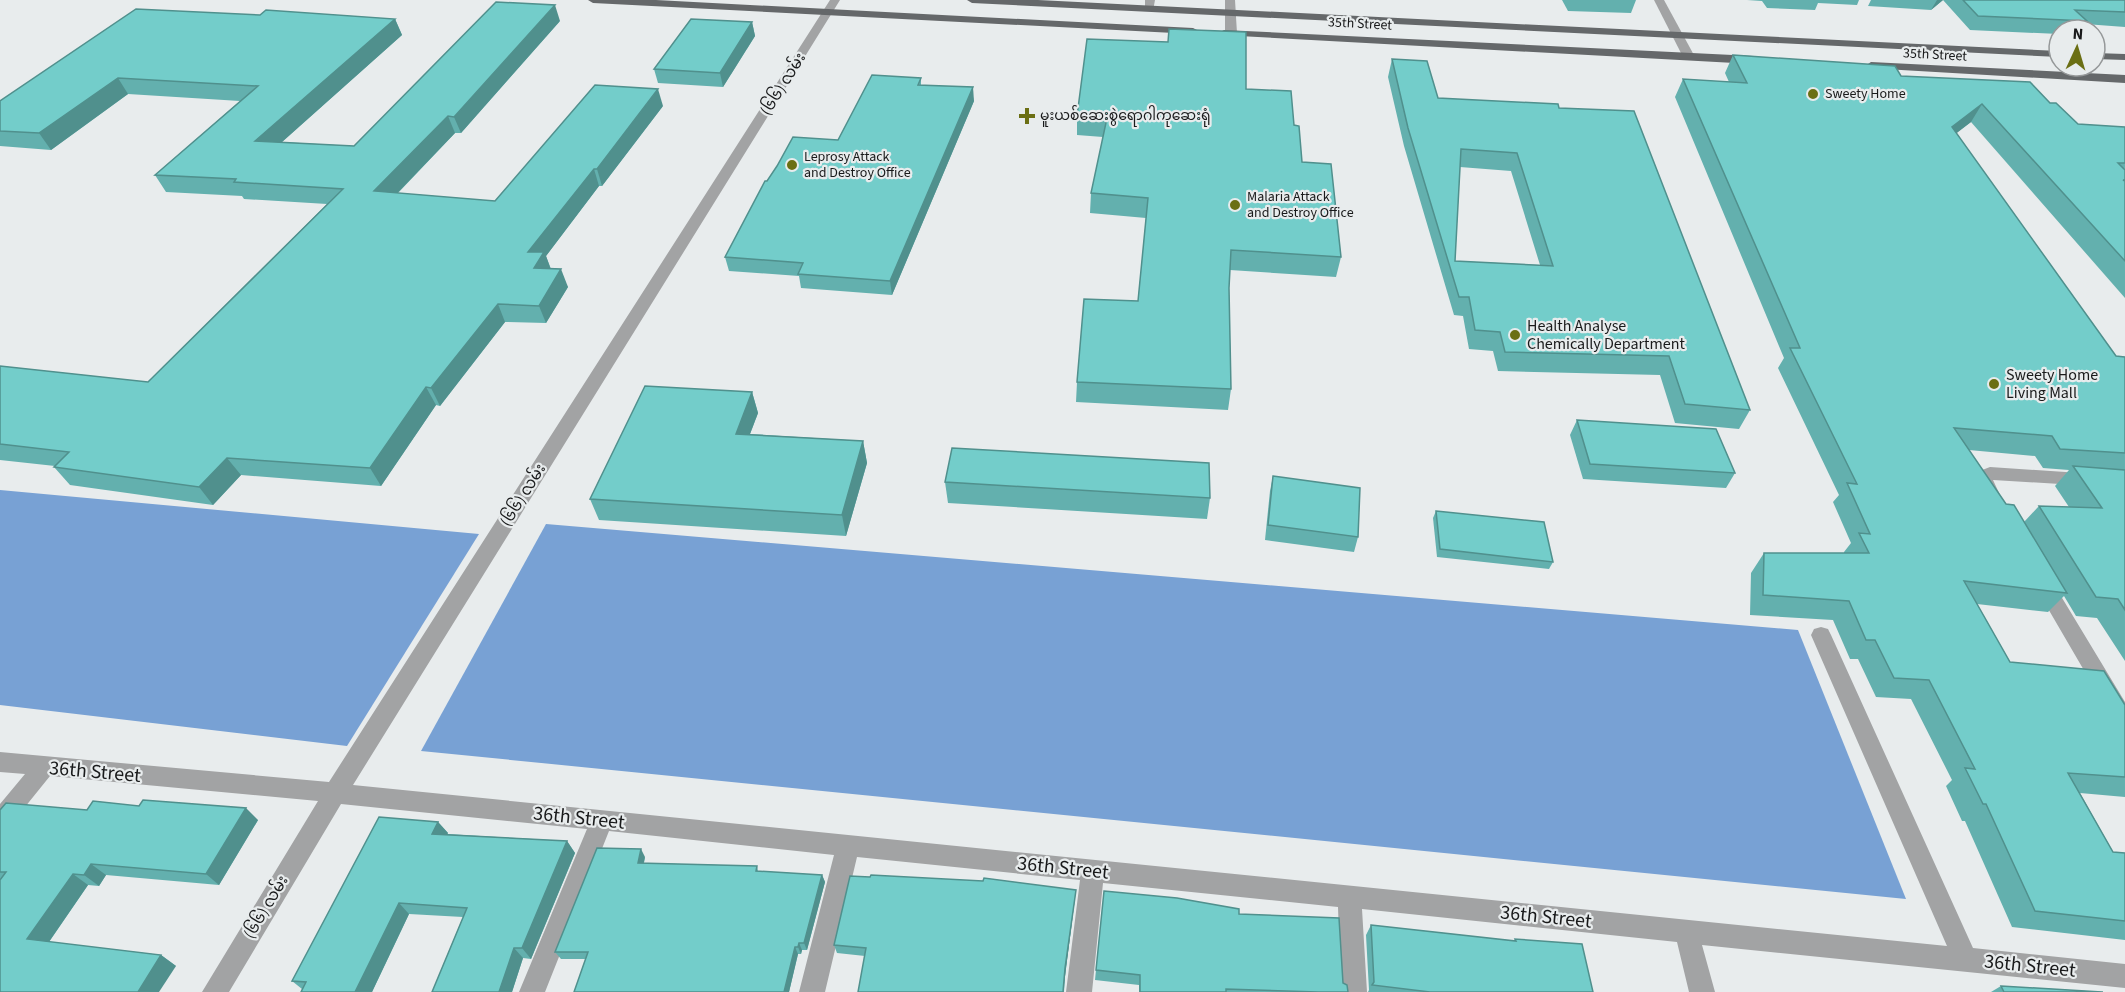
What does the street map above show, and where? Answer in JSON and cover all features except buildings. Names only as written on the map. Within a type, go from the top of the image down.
[{"type":"main road","name":"35th Street","points":[[593,0],[832,6],[1231,33],[1760,60]]},
{"type":"main road","name":"35th Street","points":[[972,0],[1150,5],[1230,14],[2047,53]]},
{"type":"main road","points":[[2107,56],[2125,57]]},
{"type":"main road","name":"35th Street","points":[[1854,65],[2125,80]]},
{"type":"street","points":[[1230,0],[1231,33]]},
{"type":"street","points":[[1659,0],[1689,57]]},
{"type":"street","name":"(၆၆) လမ်း","points":[[215,992],[335,793],[832,6]]},
{"type":"street","points":[[2002,513],[1984,483],[1983,477],[1990,473],[2125,482]]},
{"type":"street","points":[[2031,562],[2125,721]]},
{"type":"street","points":[[1821,635],[1966,960]]},
{"type":"street","name":"36th Street","points":[[0,762],[335,793],[2125,976]]},
{"type":"street","points":[[0,821],[44,767]]},
{"type":"street","points":[[532,992],[602,820]]},
{"type":"street","points":[[812,992],[848,846]]},
{"type":"street","points":[[1079,992],[1093,871]]},
{"type":"street","points":[[1349,897],[1354,992]]},
{"type":"street","points":[[1687,932],[1702,992]]},
{"type":"water","points":[[0,490],[479,534],[347,746],[0,705]]},
{"type":"water","points":[[546,524],[1798,630],[1906,899],[421,751]]},
{"type":"place","name":"Sweety Home","points":[[1813,94]]},
{"type":"place","name":"မူးယစ်ဆေးစွဲရောဂါကုဆေးရုံ","points":[[1027,116]]},
{"type":"place","name":"Leprosy Attack and Destroy Office","points":[[792,165]]},
{"type":"place","name":"Malaria Attack and Destroy Office","points":[[1235,205]]},
{"type":"place","name":"Health Analyse Chemically Department","points":[[1515,335]]},
{"type":"place","name":"Sweety Home Living Mall","points":[[1994,384]]}]
